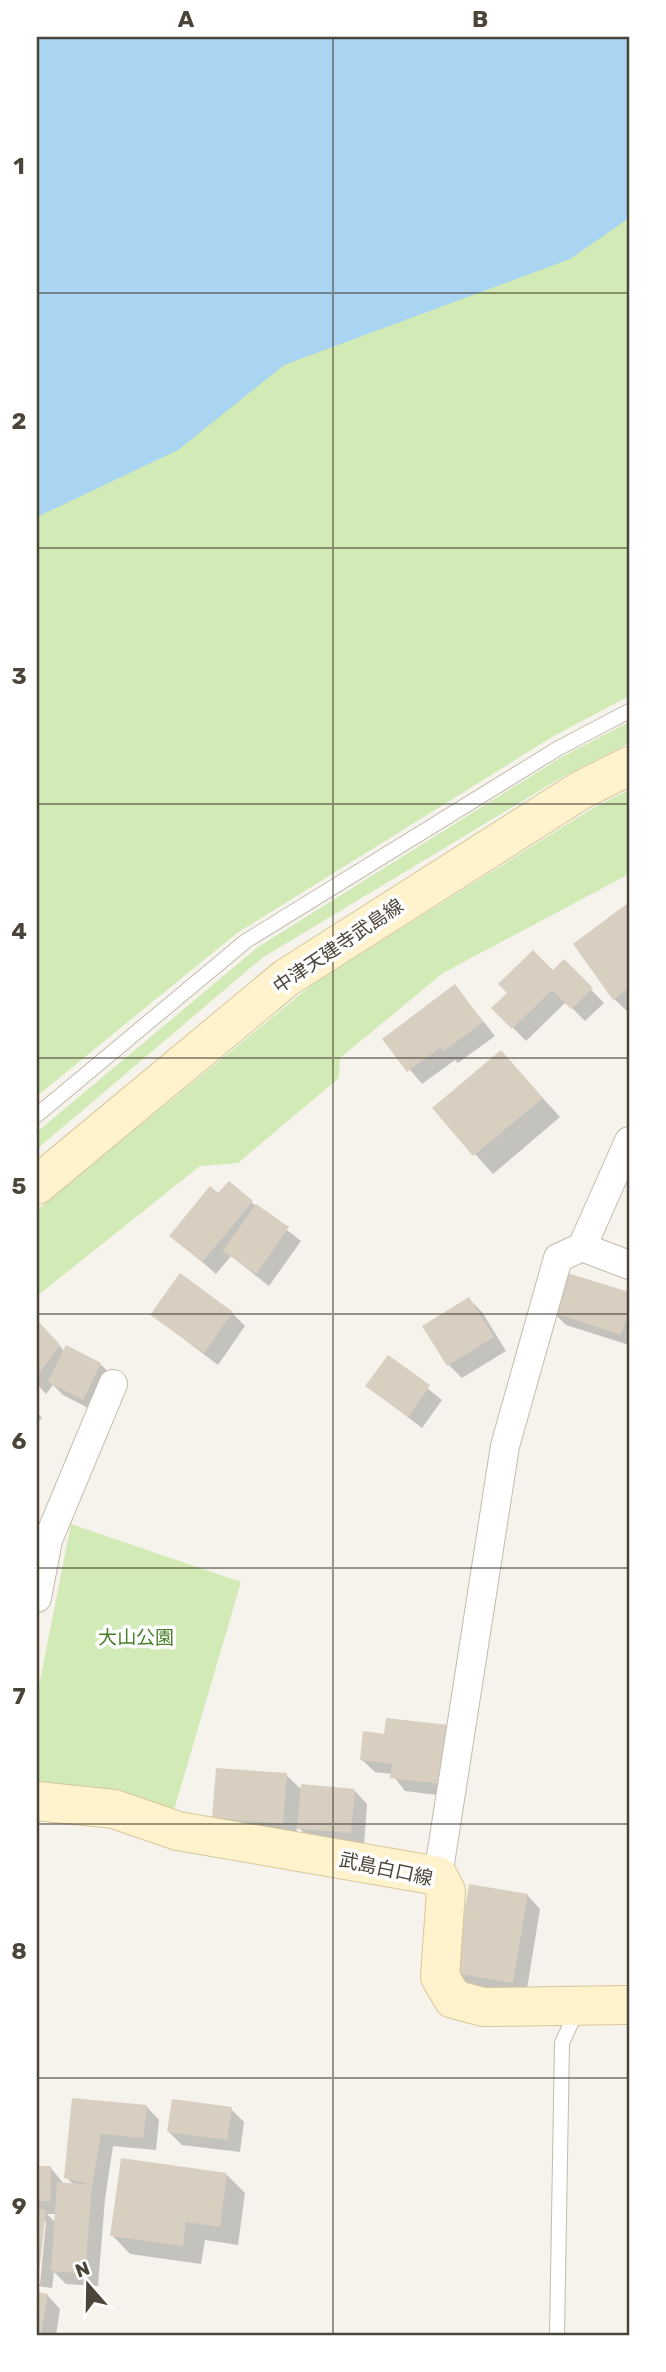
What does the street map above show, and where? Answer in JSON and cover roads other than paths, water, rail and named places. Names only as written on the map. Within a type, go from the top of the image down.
[{"type":"main road","name":"中津天建寺武島線","points":[[37,1185],[286,978],[580,790],[629,766]]},
{"type":"main road","name":"武島白口線","points":[[37,1801],[114,1809],[178,1830],[438,1876],[446,1891],[440,1977],[453,1999],[483,2007],[629,2005]]},
{"type":"street","points":[[438,1876],[505,1446],[558,1258],[582,1247],[629,1141]]},
{"type":"street","points":[[582,1247],[629,1265]]},
{"type":"street","points":[[37,1598],[48,1540],[113,1384]]},
{"type":"lane","points":[[37,1115],[246,941],[556,749],[629,711]]},
{"type":"lane","points":[[557,2335],[562,2043],[579,2007]]},
{"type":"water","points":[[37,37],[629,37],[629,218],[570,259],[284,365],[178,450],[37,517]]},
{"type":"park label","name":"大山公園","points":[[136,1637]]}]
